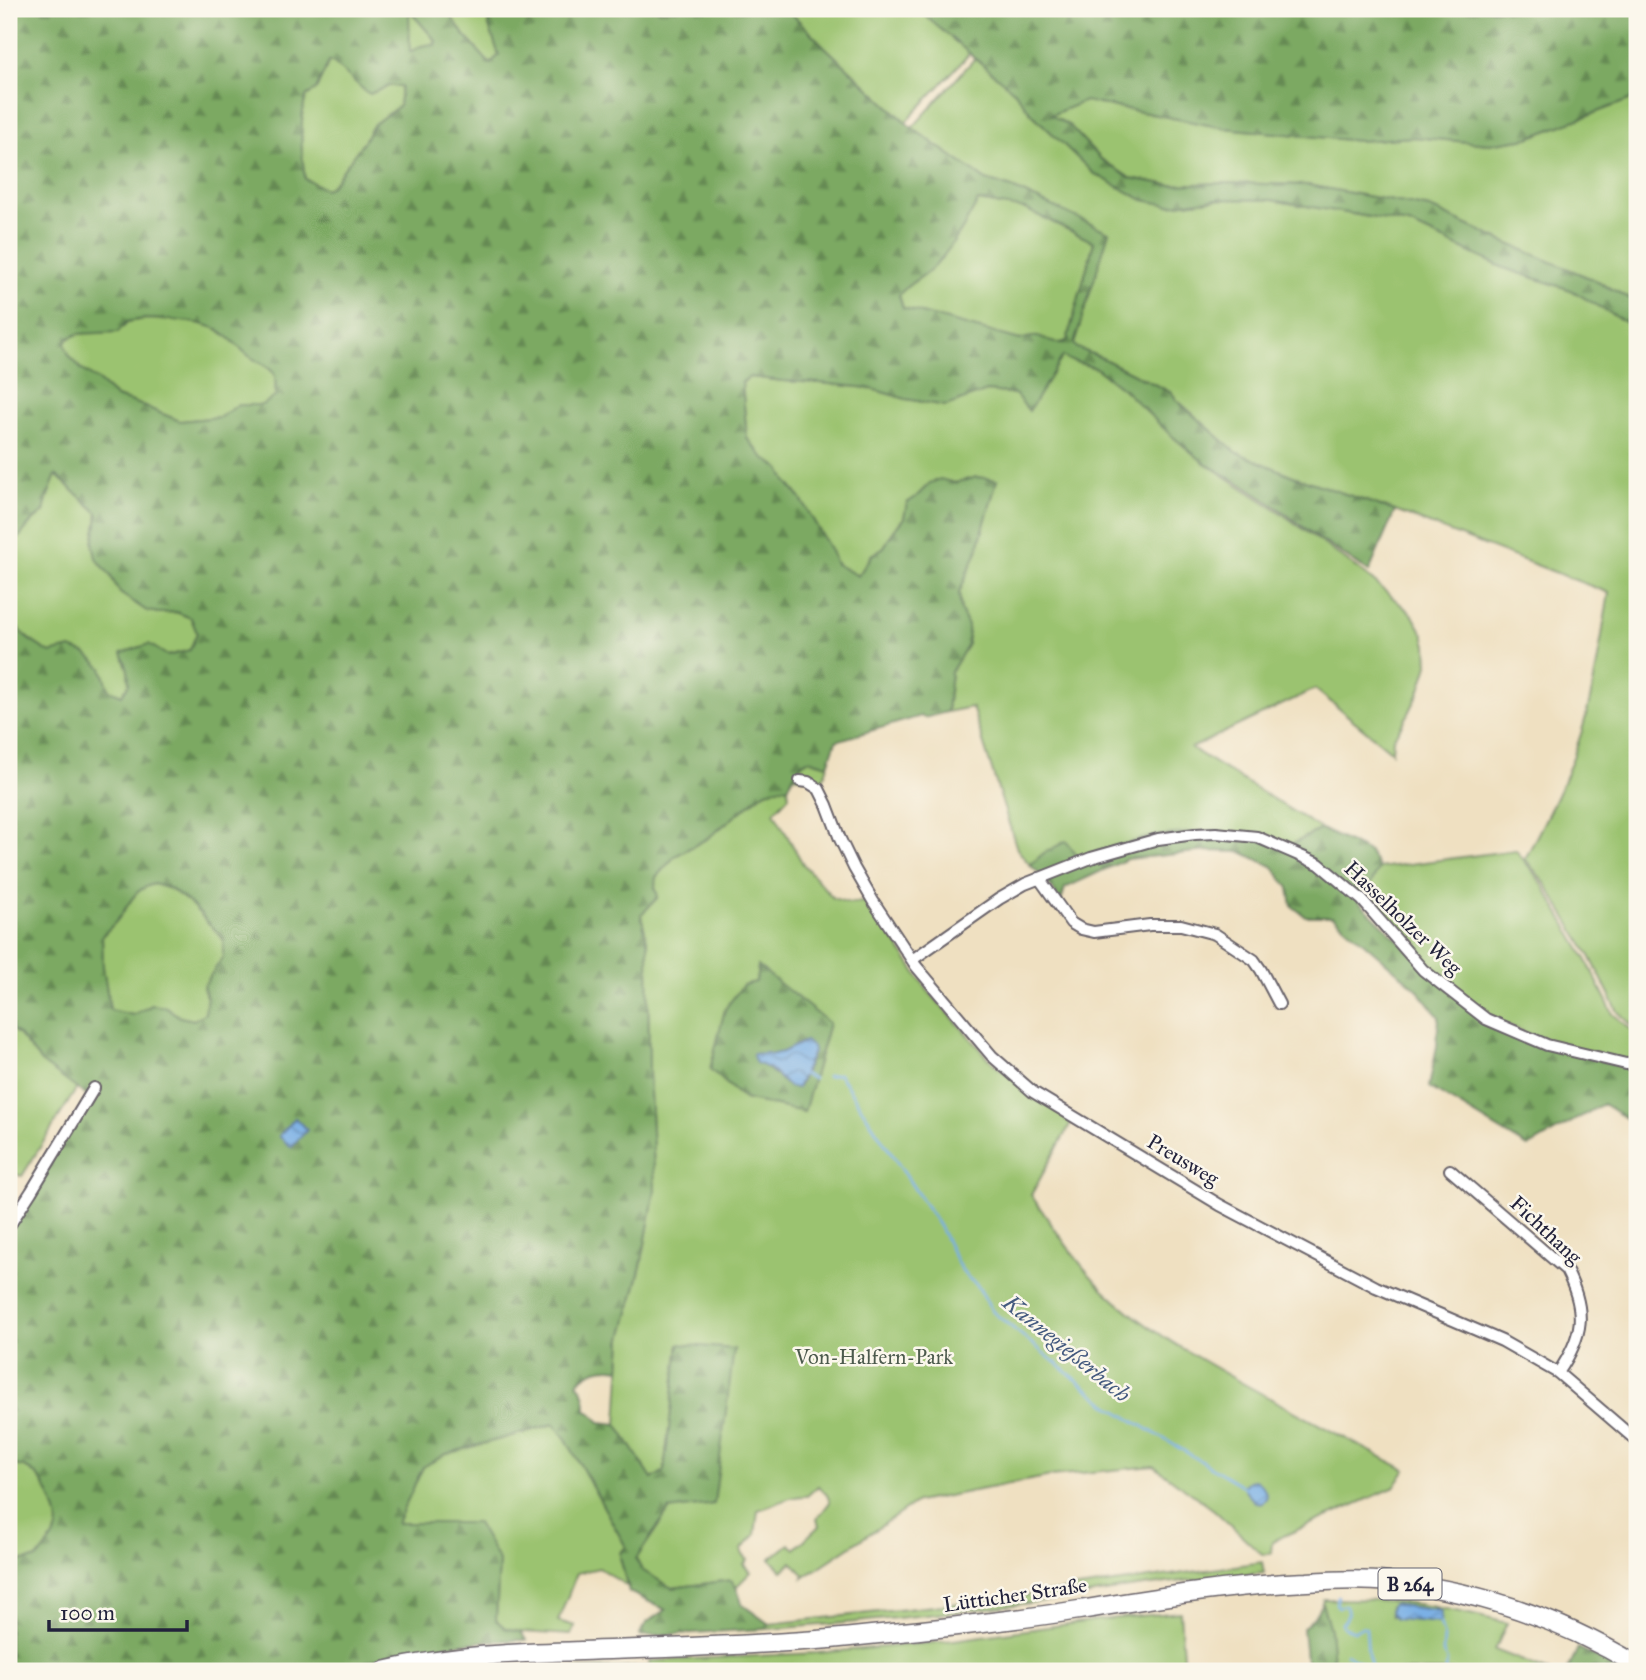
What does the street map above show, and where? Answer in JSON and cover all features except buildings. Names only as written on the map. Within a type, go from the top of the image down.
[{"type":"main road","name":"Lütticher Straße","points":[[384,1671],[487,1654],[678,1648],[825,1639],[941,1628],[1242,1586],[1359,1580],[1442,1589],[1520,1609],[1584,1636],[1637,1665]]},
{"type":"street","name":"Preusweg","points":[[800,781],[808,782],[819,789],[854,868],[912,960],[992,1056],[1033,1092],[1220,1205],[1376,1287],[1502,1341],[1558,1373],[1637,1441]]},
{"type":"street","name":"Hasselholzer Weg","points":[[912,960],[999,899],[1039,877],[1091,858],[1158,839],[1216,833],[1258,837],[1319,864],[1362,900],[1423,970],[1486,1019],[1547,1045],[1626,1064],[1637,1063]]},
{"type":"street","points":[[1039,877],[1071,923],[1081,929],[1094,932],[1150,925],[1181,925],[1215,934],[1254,960],[1279,1004]]},
{"type":"street","points":[[9,1226],[94,1088]]},
{"type":"street","name":"Fichthang","points":[[1450,1170],[1566,1269],[1575,1287],[1580,1307],[1580,1329],[1572,1353],[1558,1373]]},
{"type":"green space","points":[[9,9],[446,9],[464,35],[490,64],[499,55],[488,23],[489,9],[787,9],[912,128],[986,180],[1012,188],[1109,232],[1074,344],[1077,348],[1172,393],[1177,401],[1236,452],[1293,476],[1395,511],[1369,572],[1278,508],[1206,464],[1096,368],[1063,356],[1029,411],[1015,394],[987,391],[946,406],[906,399],[868,388],[750,377],[742,382],[747,438],[763,457],[780,469],[801,499],[836,564],[858,576],[872,555],[884,547],[904,518],[907,503],[930,483],[940,479],[955,483],[977,477],[997,480],[977,551],[959,593],[961,611],[968,626],[968,644],[951,672],[947,712],[924,718],[921,716],[836,741],[828,765],[810,760],[802,763],[788,788],[766,791],[708,838],[675,856],[656,877],[658,897],[641,915],[648,944],[649,1072],[655,1190],[641,1266],[622,1338],[620,1369],[596,1370],[577,1383],[582,1389],[586,1411],[600,1422],[617,1424],[652,1479],[664,1471],[679,1344],[734,1349],[714,1504],[669,1510],[636,1559],[642,1570],[672,1588],[731,1580],[743,1605],[769,1624],[765,1629],[640,1636],[646,1623],[666,1610],[629,1592],[620,1557],[626,1547],[566,1439],[554,1424],[446,1454],[423,1467],[397,1523],[477,1523],[499,1561],[496,1620],[505,1628],[521,1632],[526,1640],[431,1647],[395,1653],[337,1671],[9,1671],[9,1562],[37,1559],[58,1526],[52,1501],[39,1478],[26,1468],[9,1465],[9,1226],[88,1097],[41,1062],[9,1027],[9,599],[14,624],[28,639],[50,653],[71,648],[87,654],[102,668],[109,690],[122,695],[129,684],[128,670],[122,653],[149,644],[168,656],[190,650],[197,633],[191,618],[176,612],[147,611],[120,593],[96,558],[93,543],[98,513],[56,475],[44,512],[32,521],[11,548],[9,567],[9,289],[12,281],[9,269]],"holes":[[[409,10],[437,42],[410,52]],[[329,61],[370,94],[389,86],[401,86],[399,106],[374,124],[335,181],[325,189],[305,179],[302,158],[306,96],[316,90]],[[978,201],[1025,209],[1094,242],[1067,341],[1056,343],[1036,337],[1020,340],[903,308],[899,295],[937,263],[957,238]],[[144,319],[183,321],[213,327],[272,371],[275,397],[262,405],[238,405],[220,417],[180,421],[116,397],[82,370],[69,355],[65,344],[68,338],[78,334],[118,332],[127,322]],[[154,884],[171,889],[191,904],[223,939],[223,957],[203,987],[207,998],[205,1013],[194,1020],[180,1017],[166,1007],[152,1005],[133,1015],[110,1010],[103,967],[102,936],[141,889]]]},
{"type":"green space","points":[[408,9],[438,43],[410,53]]},
{"type":"green space","points":[[446,9],[489,9],[488,23],[499,55],[490,64],[464,35]]},
{"type":"green space","points":[[787,9],[917,9],[970,53],[906,122]]},
{"type":"green space","points":[[917,9],[1637,9],[1637,97],[1528,138],[1489,144],[1413,137],[1359,141],[1224,128],[1085,101],[1051,115],[1070,126],[1101,159],[1130,178],[1170,185],[1308,185],[1430,208],[1592,279],[1637,302],[1637,329],[1571,290],[1504,268],[1409,224],[1272,200],[1217,199],[1169,205],[1143,200],[1093,173],[1031,113],[1015,92]]},
{"type":"green space","points":[[976,57],[1015,92],[1031,113],[1093,173],[1169,205],[1217,199],[1272,200],[1409,224],[1504,268],[1571,290],[1637,329],[1637,1030],[1618,1012],[1590,956],[1545,883],[1525,859],[1560,789],[1583,727],[1609,593],[1395,511],[1293,476],[1236,452],[1172,393],[1077,348],[1074,344],[1108,232],[1012,188],[986,180],[912,128]]},
{"type":"green space","points":[[328,61],[334,62],[370,94],[389,86],[401,86],[399,106],[374,124],[335,181],[325,189],[305,179],[302,127],[306,96],[316,90]]},
{"type":"green space","points":[[1637,97],[1637,302],[1592,279],[1430,208],[1308,185],[1170,185],[1130,178],[1101,159],[1070,126],[1051,115],[1084,101],[1224,128],[1359,141],[1413,137],[1489,144],[1528,138]]},
{"type":"green space","points":[[978,201],[1025,209],[1094,242],[1067,341],[1056,343],[1020,340],[903,308],[899,295],[943,255]]},
{"type":"green space","points":[[144,319],[194,323],[220,331],[272,371],[275,397],[262,405],[238,405],[220,417],[180,421],[116,397],[82,370],[69,355],[64,344],[74,336],[117,332],[127,322]]},
{"type":"green space","points":[[1062,355],[1069,360],[1096,368],[1206,464],[1277,510],[1366,575],[1412,614],[1424,635],[1428,665],[1419,693],[1393,739],[1392,752],[1315,689],[1191,748],[1321,829],[1287,847],[1154,836],[1078,857],[1044,853],[1030,865],[1017,849],[972,707],[947,712],[951,672],[968,644],[968,626],[961,611],[959,593],[977,551],[997,480],[977,477],[955,483],[940,480],[930,483],[907,503],[904,518],[884,547],[871,555],[858,577],[836,564],[801,499],[780,469],[763,457],[747,438],[742,383],[750,377],[868,388],[945,406],[987,391],[1015,394]]},
{"type":"green space","points":[[56,475],[98,513],[93,542],[120,593],[147,611],[176,612],[191,618],[197,633],[190,650],[167,656],[122,653],[128,670],[129,684],[122,695],[109,690],[102,668],[71,648],[50,653],[23,634],[13,619],[9,588],[11,549],[20,534],[44,512]]},
{"type":"green space","points":[[810,760],[828,765],[823,780],[819,783],[810,778],[794,776],[802,764]]},
{"type":"green space","name":"Von-Halfern-Park","points":[[782,786],[788,788],[789,796],[774,812],[803,864],[833,898],[849,903],[863,902],[865,896],[928,991],[996,1066],[1073,1119],[1031,1195],[1083,1267],[1133,1315],[1183,1349],[1278,1403],[1406,1470],[1393,1488],[1272,1541],[1271,1553],[1263,1555],[1214,1510],[1154,1466],[1051,1476],[917,1502],[803,1578],[804,1575],[792,1562],[782,1571],[770,1559],[789,1544],[795,1549],[819,1526],[817,1519],[830,1502],[818,1486],[807,1496],[758,1510],[755,1535],[741,1550],[748,1560],[744,1564],[751,1572],[736,1587],[731,1580],[672,1588],[641,1570],[636,1559],[669,1510],[679,1344],[664,1471],[652,1480],[617,1424],[622,1338],[641,1266],[655,1190],[649,1072],[648,944],[641,915],[658,897],[656,877],[675,856],[708,838],[766,791]],"holes":[[[758,967],[829,1023],[804,1112],[744,1099],[710,1069],[743,985],[756,982]]]},
{"type":"green space","points":[[1321,829],[1369,852],[1379,868],[1359,902],[1484,1023],[1621,1067],[1637,1056],[1637,1125],[1603,1104],[1528,1147],[1429,1087],[1437,1046],[1439,1017],[1416,988],[1333,916],[1305,916],[1292,906],[1289,888],[1272,866],[1241,852],[1207,851],[1127,859],[1065,888],[1061,901],[1045,879],[1030,865],[1044,853],[1066,841],[1078,857],[1154,836],[1216,830],[1287,847]]},
{"type":"green space","points":[[1516,850],[1543,885],[1586,959],[1613,1014],[1637,1035],[1637,1056],[1629,1061],[1548,1042],[1488,1017],[1426,966],[1365,895],[1379,868]]},
{"type":"green space","points":[[154,884],[171,889],[191,904],[223,938],[224,957],[203,987],[207,998],[205,1013],[194,1020],[180,1017],[166,1007],[152,1005],[133,1015],[110,1010],[103,967],[102,936],[141,889]]},
{"type":"green space","points":[[758,966],[829,1023],[804,1112],[744,1099],[710,1069],[725,1009],[743,985],[756,982]],"holes":[[[805,1041],[812,1056],[799,1085],[789,1087],[754,1054],[783,1052]]]},
{"type":"green space","points":[[9,1027],[41,1062],[77,1088],[22,1176],[9,1173]]},
{"type":"green space","points":[[555,1424],[626,1547],[620,1557],[627,1586],[599,1568],[577,1573],[558,1621],[575,1626],[571,1635],[521,1632],[505,1628],[496,1620],[499,1561],[396,1524],[423,1467],[446,1454]]},
{"type":"green space","points":[[9,1465],[29,1469],[34,1473],[48,1492],[56,1510],[57,1532],[37,1559],[9,1562]]},
{"type":"green space","points":[[1262,1562],[1264,1573],[951,1612],[765,1629],[769,1624],[1007,1598]]},
{"type":"green space","points":[[1323,1599],[1399,1602],[1447,1609],[1507,1623],[1495,1650],[1549,1671],[1334,1671],[1330,1630]],"holes":[[[1392,1604],[1440,1611],[1440,1623],[1391,1616],[1390,1607]]]},
{"type":"green space","points":[[1322,1603],[1330,1630],[1334,1671],[1307,1671],[1303,1628],[1314,1617]]},
{"type":"green space","points":[[1180,1612],[1184,1671],[650,1671],[649,1661],[818,1653],[939,1642],[1098,1620]]},
{"type":"green space","points":[[1578,1648],[1624,1671],[1601,1671],[1595,1667],[1582,1671],[1567,1671]]},
{"type":"green space","points":[[651,1667],[650,1671],[517,1671]]},
{"type":"water","points":[[805,1041],[812,1047],[813,1052],[797,1088],[789,1087],[769,1068],[756,1063],[754,1059],[753,1054],[770,1055],[783,1052]]},
{"type":"water","points":[[295,1118],[307,1130],[291,1147],[279,1136]]},
{"type":"water","points":[[1255,1480],[1263,1487],[1267,1496],[1262,1502],[1254,1501],[1246,1492],[1244,1485]]},
{"type":"water","points":[[1392,1604],[1441,1611],[1440,1623],[1396,1619],[1391,1612]]},
{"type":"waterway","points":[[803,1074],[814,1079]]},
{"type":"waterway","name":"Kannegießerbach","points":[[827,1076],[839,1074],[939,1226],[959,1266],[977,1285],[993,1312],[1109,1406],[1246,1488]]},
{"type":"waterway","points":[[1338,1596],[1336,1604],[1339,1607],[1345,1605],[1347,1610],[1343,1627],[1355,1631],[1366,1628],[1372,1669]]},
{"type":"waterway","points":[[1440,1623],[1444,1637],[1446,1671]]},
{"type":"waterway","name":"Kannegießerbach","points":[[1346,1654],[1376,1671]]}]
